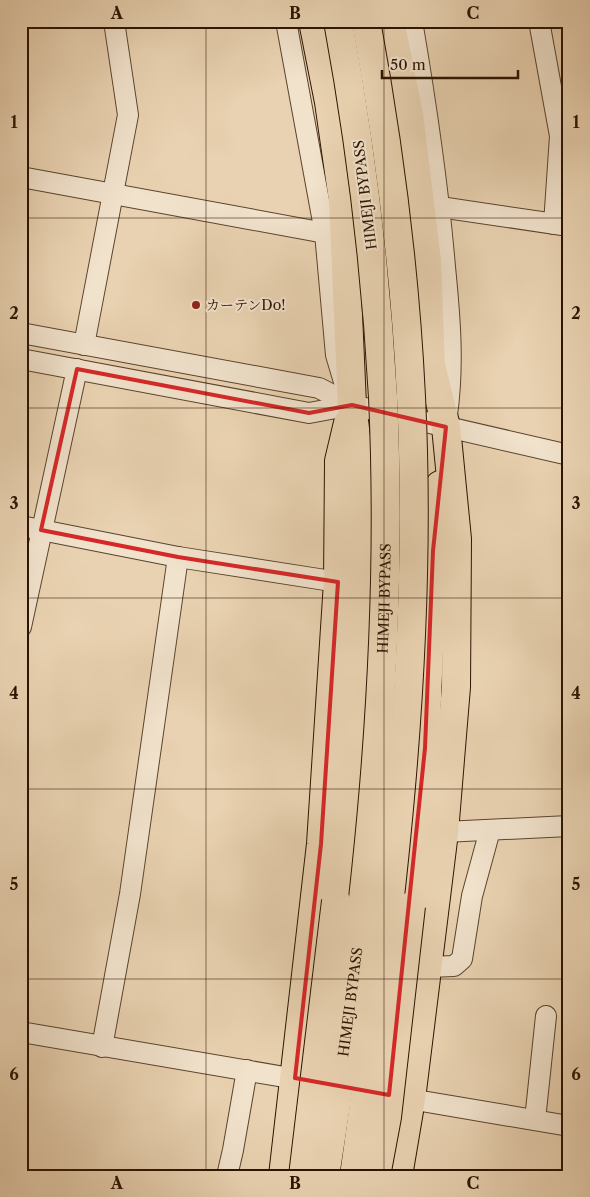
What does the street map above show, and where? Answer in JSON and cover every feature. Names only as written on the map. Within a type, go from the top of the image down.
[{"type":"highway","points":[[303,1176],[352,762],[358,586],[359,461],[352,405],[343,200],[329,102],[313,21]]},
{"type":"highway","name":"HIMEJI BYPASS","points":[[325,1176],[367,860],[376,764],[383,630],[385,527],[383,398],[373,260],[355,115],[338,21]]},
{"type":"highway","name":"HIMEJI BYPASS","points":[[354,1176],[377,1013],[402,779],[411,631],[413,526],[411,398],[401,257],[382,111],[366,21]]},
{"type":"highway","points":[[390,21],[409,114],[428,261],[431,365],[446,426],[457,549],[456,687],[444,832],[410,1099],[398,1176]]},
{"type":"highway","points":[[283,1176],[321,844],[338,582],[340,461],[352,405]]},
{"type":"highway","points":[[376,1176],[387,1117],[411,906],[425,748],[433,551],[446,426]]},
{"type":"street","points":[[84,345],[128,115],[114,21]]},
{"type":"street","points":[[286,21],[325,233],[336,355],[352,405]]},
{"type":"street","points":[[412,21],[440,207],[452,339],[452,381],[446,426]]},
{"type":"street","points":[[440,207],[561,225],[560,136],[539,21]]},
{"type":"street","points":[[21,177],[325,233]]},
{"type":"street","points":[[21,333],[319,388],[352,405],[569,455]]},
{"type":"street","points":[[21,359],[309,413],[352,405]]},
{"type":"street","points":[[21,626],[31,528],[77,369]]},
{"type":"street","points":[[31,528],[178,558],[338,582]]},
{"type":"street","points":[[102,1047],[130,894],[178,558]]},
{"type":"street","points":[[444,832],[569,826]]},
{"type":"street","points":[[427,967],[454,966],[462,959],[472,896],[490,830]]},
{"type":"street","points":[[535,1120],[546,1016]]},
{"type":"street","points":[[21,1032],[569,1126]]},
{"type":"street","points":[[226,1176],[233,1150],[247,1070]]},
{"type":"highlighted area","points":[[77,369],[309,413],[352,405],[446,427],[433,551],[425,748],[389,1095],[295,1078],[321,844],[338,582],[178,557],[41,530]]},
{"type":"place","name":"カーテンDo!","points":[[196,305]]}]
